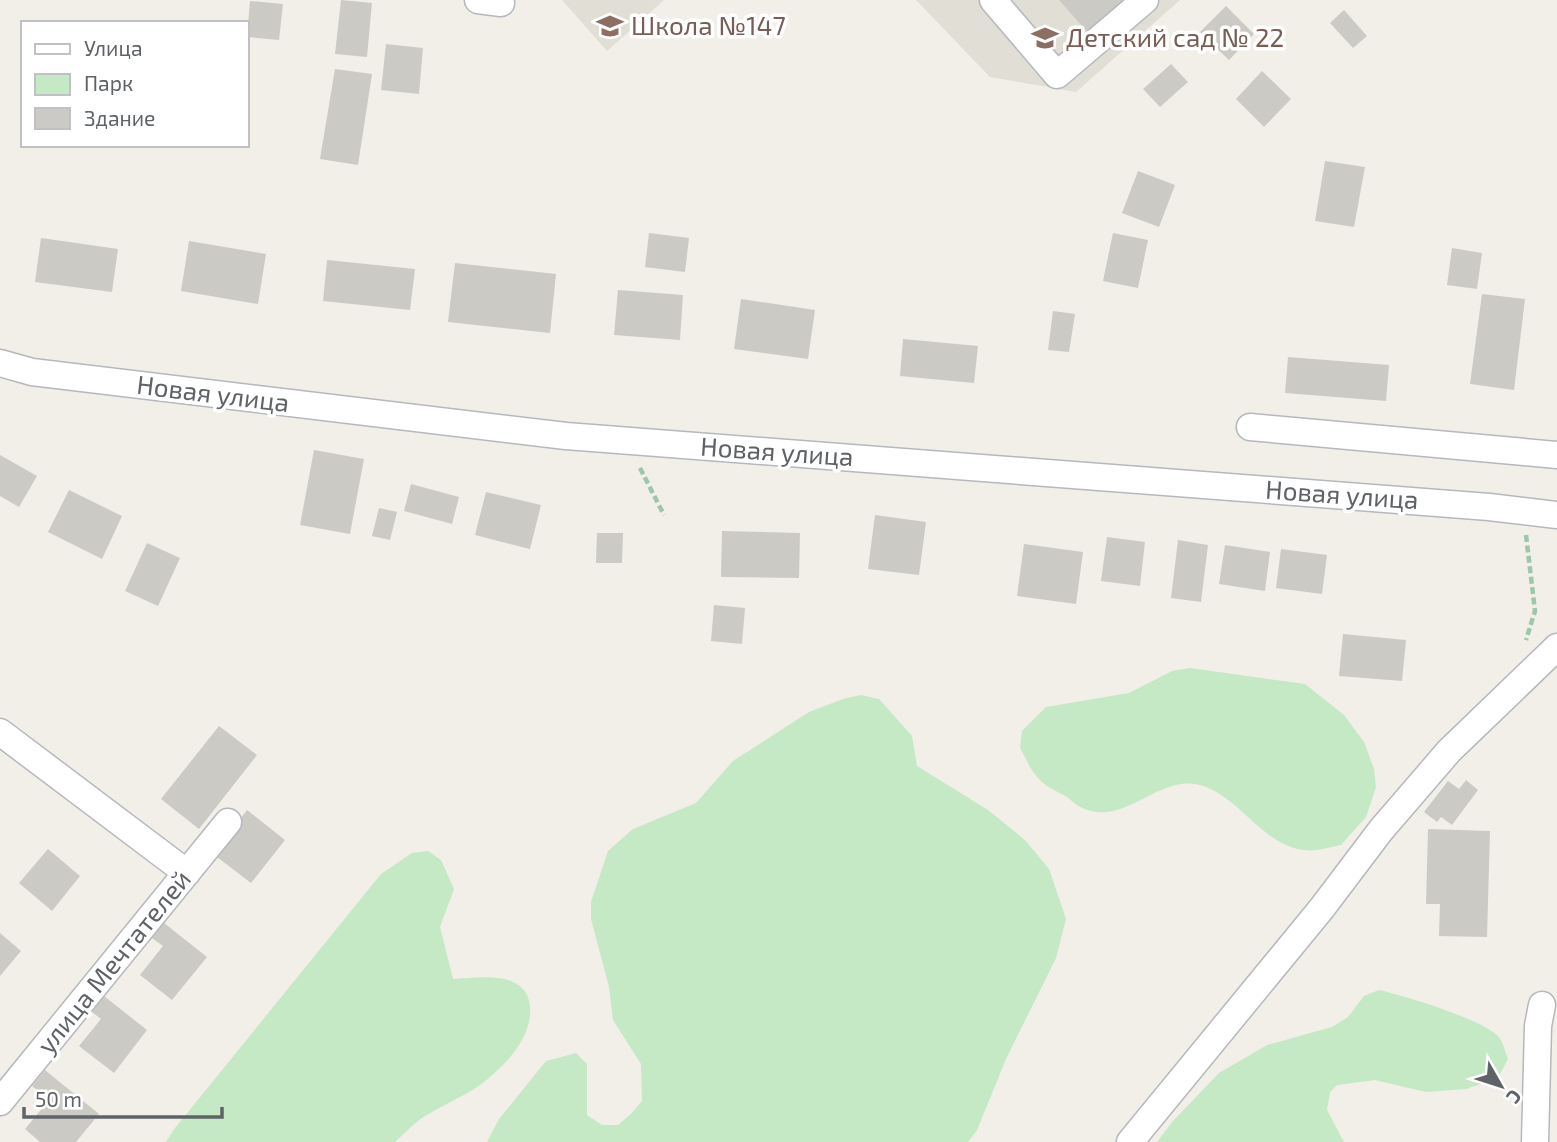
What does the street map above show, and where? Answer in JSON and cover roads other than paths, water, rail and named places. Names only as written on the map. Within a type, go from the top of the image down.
[{"type":"street","points":[[993,0],[1057,75],[1145,0]]},
{"type":"street","name":"Новая улица","points":[[0,363],[45,373],[552,434],[1557,515]]},
{"type":"street","points":[[1250,427],[1557,455]]},
{"type":"street","points":[[1130,1142],[1322,908],[1381,830],[1449,751],[1557,647]]},
{"type":"street","points":[[0,732],[187,873]]},
{"type":"street","name":"улица Мечтателей","points":[[0,1102],[228,822]]},
{"type":"street","points":[[1535,1142],[1538,1026],[1542,1005]]},
{"type":"place","name":"Школа №147","points":[[610,26]]},
{"type":"place","name":"Детский сад № 22","points":[[1045,38]]}]
